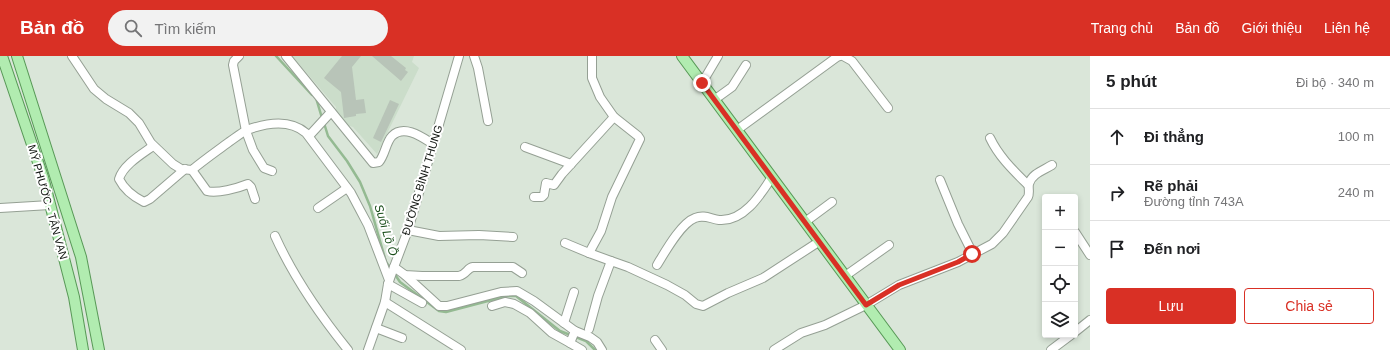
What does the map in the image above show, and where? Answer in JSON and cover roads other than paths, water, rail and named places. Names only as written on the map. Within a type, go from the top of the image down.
[{"type":"main road","name":"MỸ PHƯỚC - TÂN VẠN","points":[[2,56],[43,177],[74,297],[83,350]]},
{"type":"main road","name":"MỸ PHƯỚC - TÂN VẠN","points":[[17,56],[81,257],[99,350]]},
{"type":"main road","points":[[682,56],[900,350]]},
{"type":"street","points":[[72,56],[94,89],[106,99],[129,113],[139,123],[153,146],[174,164],[181,168],[189,169],[206,191],[212,192],[241,187],[248,184],[251,187],[255,199]]},
{"type":"street","points":[[240,56],[234,61],[233,65],[246,131],[253,150],[264,168],[272,171]]},
{"type":"street","points":[[286,56],[329,114],[373,163],[379,162],[383,157],[391,137],[398,133],[406,132],[419,135],[433,144]]},
{"type":"street","name":"ĐƯỜNG BÌNH THUNG","points":[[368,350],[385,302],[393,268],[408,230],[459,56]]},
{"type":"street","points":[[474,56],[478,68],[488,121]]},
{"type":"street","points":[[589,253],[601,231],[612,197],[640,139],[614,117],[600,97],[592,78],[592,56]]},
{"type":"street","points":[[702,83],[718,56]]},
{"type":"street","points":[[737,130],[837,57],[841,56],[852,61],[888,108]]},
{"type":"street","points":[[714,100],[732,87],[746,65]]},
{"type":"street","points":[[308,136],[329,114]]},
{"type":"street","points":[[534,197],[542,197],[544,195],[546,183],[554,185],[614,117]]},
{"type":"street","points":[[153,146],[120,173],[118,179],[122,186],[136,198],[144,202],[189,169],[246,131],[266,125],[283,124],[301,128],[347,188],[368,225],[389,281],[422,303]]},
{"type":"street","points":[[774,350],[800,333],[825,325],[866,305],[899,285],[958,262],[992,244],[1003,233],[1030,193],[1028,185],[1001,157],[990,138]]},
{"type":"street","points":[[525,148],[571,164]]},
{"type":"street","points":[[1028,185],[1031,178],[1035,174],[1052,165]]},
{"type":"street","points":[[657,265],[683,227],[690,220],[702,216],[720,220],[731,218],[755,202],[772,177]]},
{"type":"street","points":[[940,180],[972,254]]},
{"type":"street","points":[[318,208],[347,188]]},
{"type":"street","points":[[805,222],[832,202]]},
{"type":"street","points":[[0,208],[50,205]]},
{"type":"street","points":[[408,230],[439,236],[480,235],[513,237]]},
{"type":"street","points":[[275,236],[288,264],[304,290],[325,321],[348,350]]},
{"type":"street","points":[[1078,237],[1090,255]]},
{"type":"street","points":[[565,242],[589,253],[628,267],[667,285],[685,295],[692,302],[699,306],[703,306],[728,292],[762,278],[820,241]]},
{"type":"street","points":[[845,276],[890,245]]},
{"type":"street","points":[[589,329],[598,296],[611,261]]},
{"type":"street","points":[[405,275],[459,276],[464,275],[473,267],[513,268],[522,273]]},
{"type":"street","points":[[393,268],[405,275],[439,306],[446,306],[501,292],[517,291],[534,301],[575,331],[590,337],[597,342],[602,350]]},
{"type":"street","points":[[564,323],[574,292]]},
{"type":"street","points":[[385,302],[461,350]]},
{"type":"street","points":[[492,306],[505,302],[514,304],[530,314],[552,333],[582,350]]},
{"type":"street","points":[[1078,330],[1090,320]]},
{"type":"street","points":[[376,328],[402,338]]},
{"type":"street","points":[[570,342],[575,331]]},
{"type":"street","points":[[1051,350],[1067,338]]},
{"type":"street","points":[[656,340],[662,350]]},
{"type":"waterway","name":"Suối Lồ Ồ","points":[[276,56],[312,95]]},
{"type":"waterway","name":"Suối Lồ Ồ","points":[[316,98],[322,118]]},
{"type":"waterway","name":"Suối Lồ Ồ","points":[[324,123],[328,136],[347,161],[360,182],[370,206],[386,262],[391,269]]},
{"type":"waterway","name":"Suối Lồ Ồ","points":[[394,273],[400,282],[439,311],[446,312],[507,296],[516,296],[560,331],[586,341],[595,350]]}]
